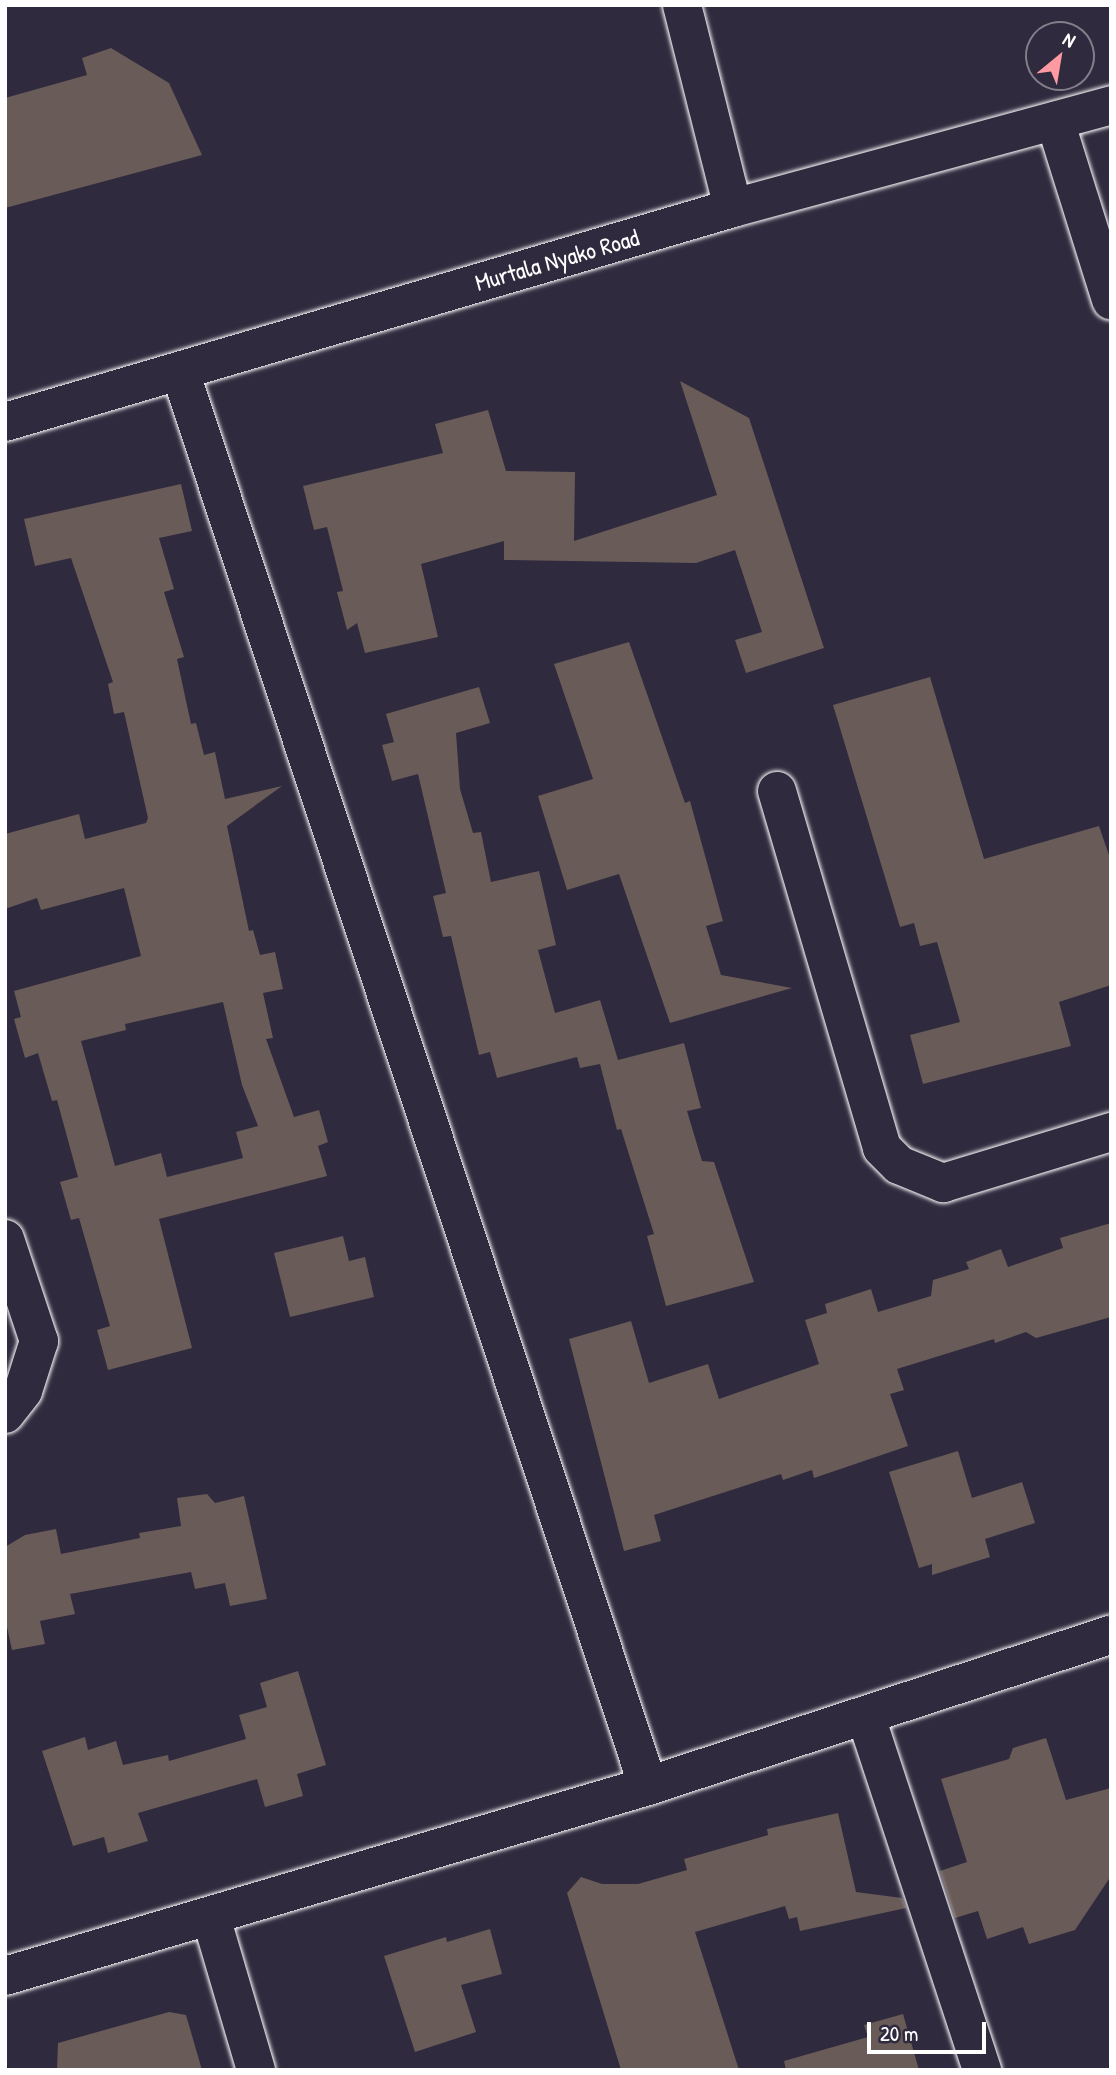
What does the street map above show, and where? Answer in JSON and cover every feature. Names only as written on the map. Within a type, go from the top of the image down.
[{"type":"street","points":[[682,5],[733,208]]},
{"type":"street","name":"Murtala Nyako Road","points":[[5,422],[733,208],[1111,106]]},
{"type":"street","points":[[1055,121],[1111,300]]},
{"type":"street","points":[[180,371],[648,1786]]},
{"type":"street","points":[[777,792],[882,1148],[899,1165],[943,1183],[1111,1132]]},
{"type":"street","points":[[5,1239],[39,1341],[23,1391],[5,1414]]},
{"type":"street","points":[[5,1976],[648,1786],[866,1717],[1111,1634]]},
{"type":"street","points":[[866,1717],[982,2070]]},
{"type":"street","points":[[211,1917],[256,2070]]},
{"type":"building","points":[[111,48],[169,83],[202,155],[5,208],[5,98],[87,75],[82,58]]},
{"type":"building","points":[[680,381],[749,418],[824,648],[746,673],[735,640],[762,632],[735,550],[696,563],[504,560],[504,541],[421,564],[438,637],[365,653],[357,623],[347,630],[337,592],[343,591],[327,527],[314,530],[303,486],[443,453],[435,424],[488,410],[506,471],[575,472],[574,541],[717,495]]},
{"type":"building","points":[[181,484],[192,531],[159,538],[174,589],[164,592],[184,657],[177,659],[191,724],[196,723],[204,755],[215,752],[225,799],[282,786],[227,826],[249,931],[253,930],[260,955],[275,952],[283,989],[263,993],[273,1038],[266,1039],[294,1117],[319,1110],[328,1142],[318,1146],[327,1176],[159,1219],[192,1348],[108,1370],[97,1330],[110,1326],[79,1218],[71,1220],[60,1182],[78,1177],[57,1100],[52,1101],[38,1053],[25,1058],[14,1019],[21,1017],[14,991],[141,956],[124,888],[41,910],[37,898],[5,909],[5,834],[79,814],[85,839],[146,823],[148,818],[124,712],[114,714],[108,684],[113,682],[71,558],[35,566],[24,519]],"holes":[[[223,1002],[242,1085],[258,1126],[236,1132],[243,1158],[167,1177],[161,1153],[115,1166],[81,1041],[126,1030],[125,1024]]]},
{"type":"building","points":[[629,642],[685,803],[690,801],[723,921],[706,926],[721,975],[792,988],[670,1023],[619,874],[567,890],[538,796],[593,779],[554,664]]},
{"type":"building","points":[[930,677],[984,859],[1099,826],[1111,861],[1111,985],[1059,1002],[1071,1046],[923,1084],[910,1035],[960,1022],[937,942],[920,946],[914,923],[900,927],[833,705]]},
{"type":"building","points":[[479,687],[490,723],[456,733],[460,789],[473,833],[481,832],[491,882],[539,871],[556,945],[538,950],[555,1013],[600,1000],[618,1060],[684,1043],[701,1108],[687,1111],[702,1161],[714,1162],[754,1282],[666,1306],[647,1236],[654,1234],[621,1129],[617,1130],[600,1064],[580,1068],[577,1057],[497,1078],[490,1052],[479,1055],[451,936],[443,937],[433,896],[446,893],[418,774],[392,781],[382,745],[394,742],[386,714]]},
{"type":"building","points":[[1111,1223],[1111,1317],[1036,1338],[1026,1332],[995,1343],[994,1339],[897,1369],[904,1390],[890,1394],[908,1446],[814,1478],[812,1470],[783,1480],[781,1474],[654,1515],[661,1541],[624,1551],[569,1339],[631,1321],[649,1383],[708,1364],[719,1399],[819,1364],[805,1320],[827,1313],[825,1304],[871,1289],[878,1312],[931,1296],[933,1280],[969,1269],[966,1262],[1001,1249],[1008,1267],[1063,1248],[1060,1238]]},
{"type":"building","points":[[343,1236],[349,1261],[365,1257],[374,1297],[290,1317],[274,1253]]},
{"type":"building","points":[[958,1451],[972,1498],[1022,1482],[1035,1523],[985,1539],[990,1557],[932,1575],[932,1564],[919,1568],[889,1472]]},
{"type":"building","points":[[207,1494],[215,1503],[244,1496],[267,1599],[230,1606],[225,1583],[195,1589],[191,1572],[70,1594],[75,1614],[40,1621],[45,1644],[12,1650],[5,1618],[5,1547],[25,1535],[56,1529],[61,1554],[140,1538],[139,1533],[181,1526],[177,1498]]},
{"type":"building","points":[[298,1671],[326,1765],[297,1774],[303,1796],[265,1807],[257,1779],[138,1813],[148,1841],[108,1853],[104,1837],[73,1846],[42,1751],[85,1737],[88,1750],[116,1741],[123,1765],[168,1755],[169,1761],[246,1739],[239,1715],[267,1707],[260,1683]]},
{"type":"building","points":[[1046,1738],[1066,1800],[1111,1788],[1111,1876],[1075,1930],[1029,1944],[1023,1927],[987,1939],[978,1911],[955,1918],[940,1871],[967,1862],[941,1779],[1009,1759],[1013,1748]]},
{"type":"building","points":[[838,1813],[856,1892],[902,1898],[906,1908],[800,1931],[797,1917],[789,1919],[785,1906],[695,1932],[739,2070],[621,2070],[567,1893],[581,1877],[602,1884],[638,1884],[687,1870],[684,1859],[768,1835],[767,1829]]},
{"type":"building","points":[[490,1929],[502,1974],[461,1985],[476,2032],[415,2052],[384,1956],[446,1937],[447,1942]]},
{"type":"building","points":[[169,2012],[186,2015],[202,2070],[57,2070],[58,2043]]},
{"type":"building","points":[[903,2014],[919,2070],[786,2070],[784,2061],[868,2037],[864,2025]]}]
